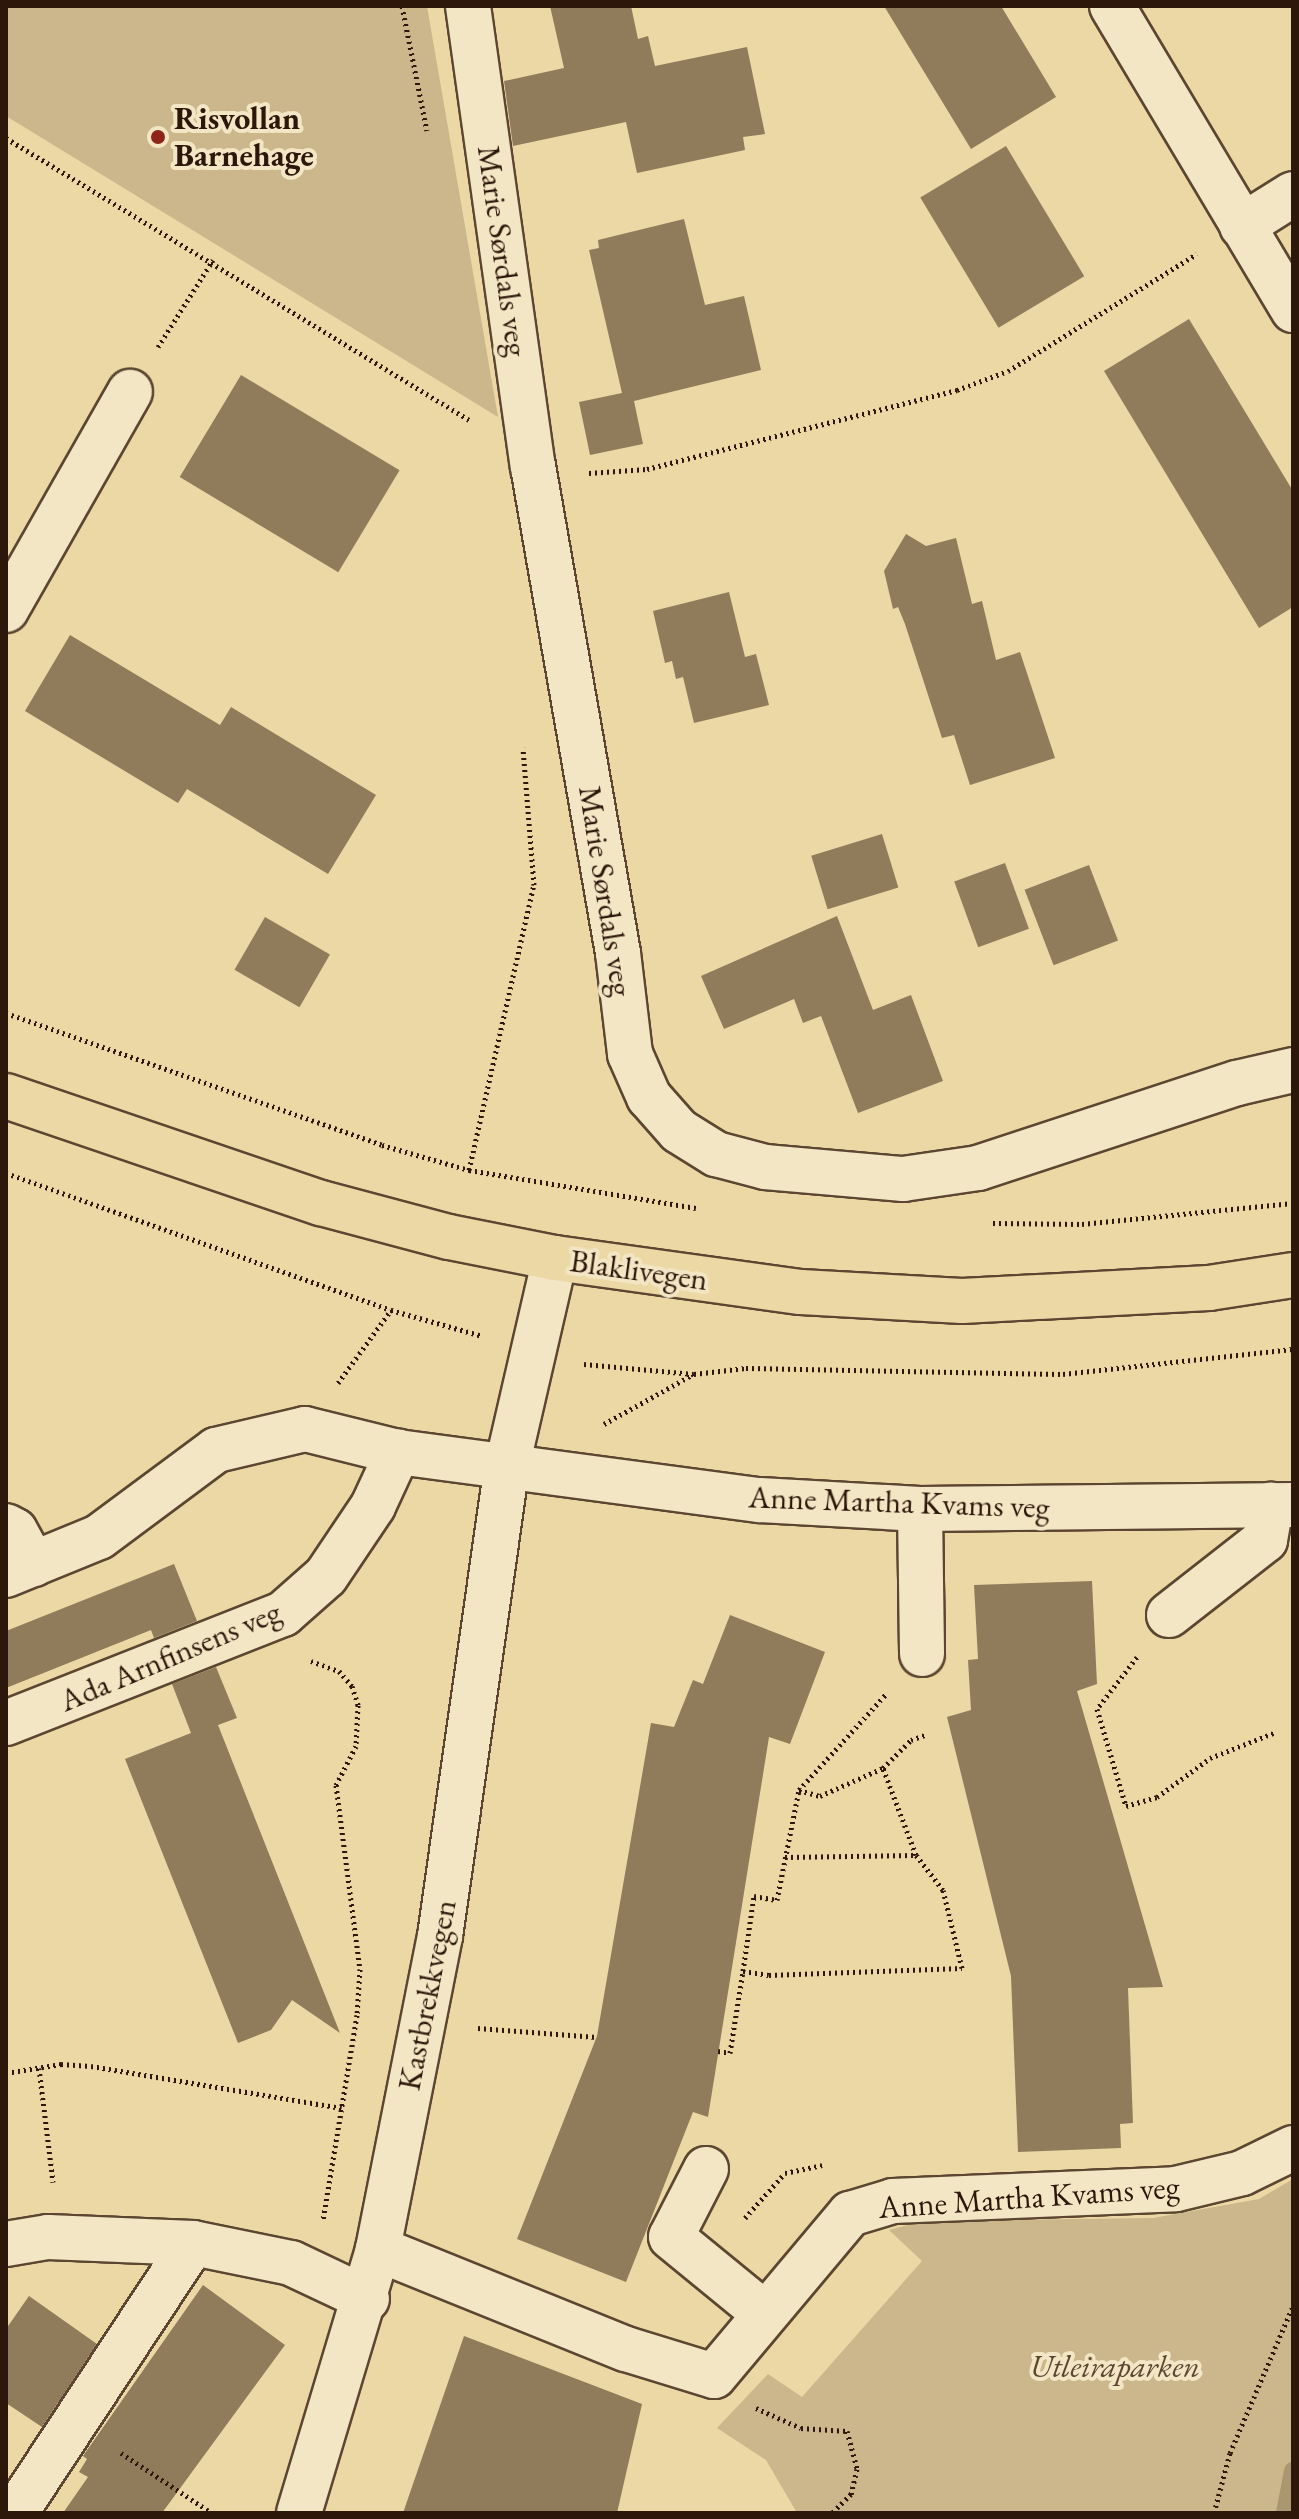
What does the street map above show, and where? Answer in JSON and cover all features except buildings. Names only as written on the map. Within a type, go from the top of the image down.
[{"type":"main road","name":"Blaklivegen","points":[[6,1096],[321,1203],[555,1258],[801,1292],[962,1301],[1209,1288],[1293,1275]]},
{"type":"street","name":"Marie Sørdals veg","points":[[468,6],[533,466],[618,953],[630,1054],[649,1097],[679,1131],[716,1154],[765,1167],[903,1179],[978,1168],[1237,1083],[1293,1070]]},
{"type":"street","points":[[1112,6],[1293,310]]},
{"type":"street","points":[[1242,226],[1293,194]]},
{"type":"street","points":[[6,610],[130,392]]},
{"type":"street","name":"Kastbrekkvegen","points":[[299,2513],[367,2299],[378,2249],[440,1936],[507,1466],[555,1258]]},
{"type":"street","points":[[6,1526],[15,1531],[20,1569],[99,1537],[216,1450],[305,1429],[398,1452],[507,1466]]},
{"type":"street","name":"Ada Arnfinsens veg","points":[[6,1723],[283,1614],[326,1576],[373,1506],[398,1452]]},
{"type":"street","name":"Anne Martha Kvams veg","points":[[507,1466],[760,1500],[920,1509],[1282,1505]]},
{"type":"street","points":[[1169,1615],[1265,1540],[1282,1505]]},
{"type":"street","points":[[920,1509],[922,1654]]},
{"type":"street","name":"Anne Martha Kvams veg","points":[[714,2376],[850,2214],[893,2201],[1176,2189],[1242,2173],[1293,2148]]},
{"type":"street","points":[[706,2169],[671,2237],[764,2313]]},
{"type":"street","points":[[6,2244],[60,2238],[193,2243],[291,2263],[367,2299]]},
{"type":"street","points":[[15,2513],[77,2424],[193,2243]]},
{"type":"street","points":[[378,2249],[626,2349],[714,2376]]},
{"type":"path","points":[[6,138],[213,260],[487,430],[533,466],[563,474],[647,469],[957,390],[1008,371],[1242,226]]},
{"type":"path","points":[[130,392],[213,260]]},
{"type":"path","points":[[469,1170],[534,885],[522,742]]},
{"type":"path","points":[[6,1173],[391,1310],[577,1364],[694,1374],[746,1368],[1063,1374],[1293,1349]]},
{"type":"path","points":[[305,1429],[391,1310]]},
{"type":"path","points":[[592,1431],[694,1374]]},
{"type":"path","points":[[1169,1615],[1097,1709],[1126,1806],[1157,1797],[1210,1758],[1276,1732]]},
{"type":"path","points":[[223,1637],[261,1664],[295,1659],[339,1671],[352,1686],[358,1705],[356,1746],[336,1785],[360,1969],[341,2108],[312,2273]]},
{"type":"path","points":[[718,2051],[730,2053],[754,1896],[777,1900],[799,1790],[922,1654]]},
{"type":"path","points":[[799,1790],[820,1796],[883,1768],[911,1740],[925,1735]]},
{"type":"path","points":[[743,1971],[769,1975],[962,1968],[943,1890],[916,1855],[883,1768]]},
{"type":"path","points":[[785,1857],[916,1855]]},
{"type":"path","points":[[465,2027],[597,2037]]},
{"type":"path","points":[[6,2073],[91,2066],[341,2108]]},
{"type":"path","points":[[39,2068],[60,2238]]},
{"type":"path","points":[[1214,2513],[1230,2453],[1293,2306]]},
{"type":"path","points":[[714,2376],[754,2407],[801,2428],[847,2431],[857,2469],[851,2494],[832,2513]]},
{"type":"path","points":[[77,2424],[212,2513]]},
{"type":"green space","points":[[6,6],[427,6],[498,417],[6,116]]},
{"type":"green space","name":"Utleiraparken","points":[[1293,2179],[1293,2513],[797,2513],[766,2460],[717,2428],[768,2374],[802,2397],[922,2261],[889,2230],[923,2221],[1153,2218],[1259,2199]]},
{"type":"waterway","points":[[1285,2513],[1293,2471]]},
{"type":"place","name":"Risvollan Barnehage","points":[[158,137]]}]
